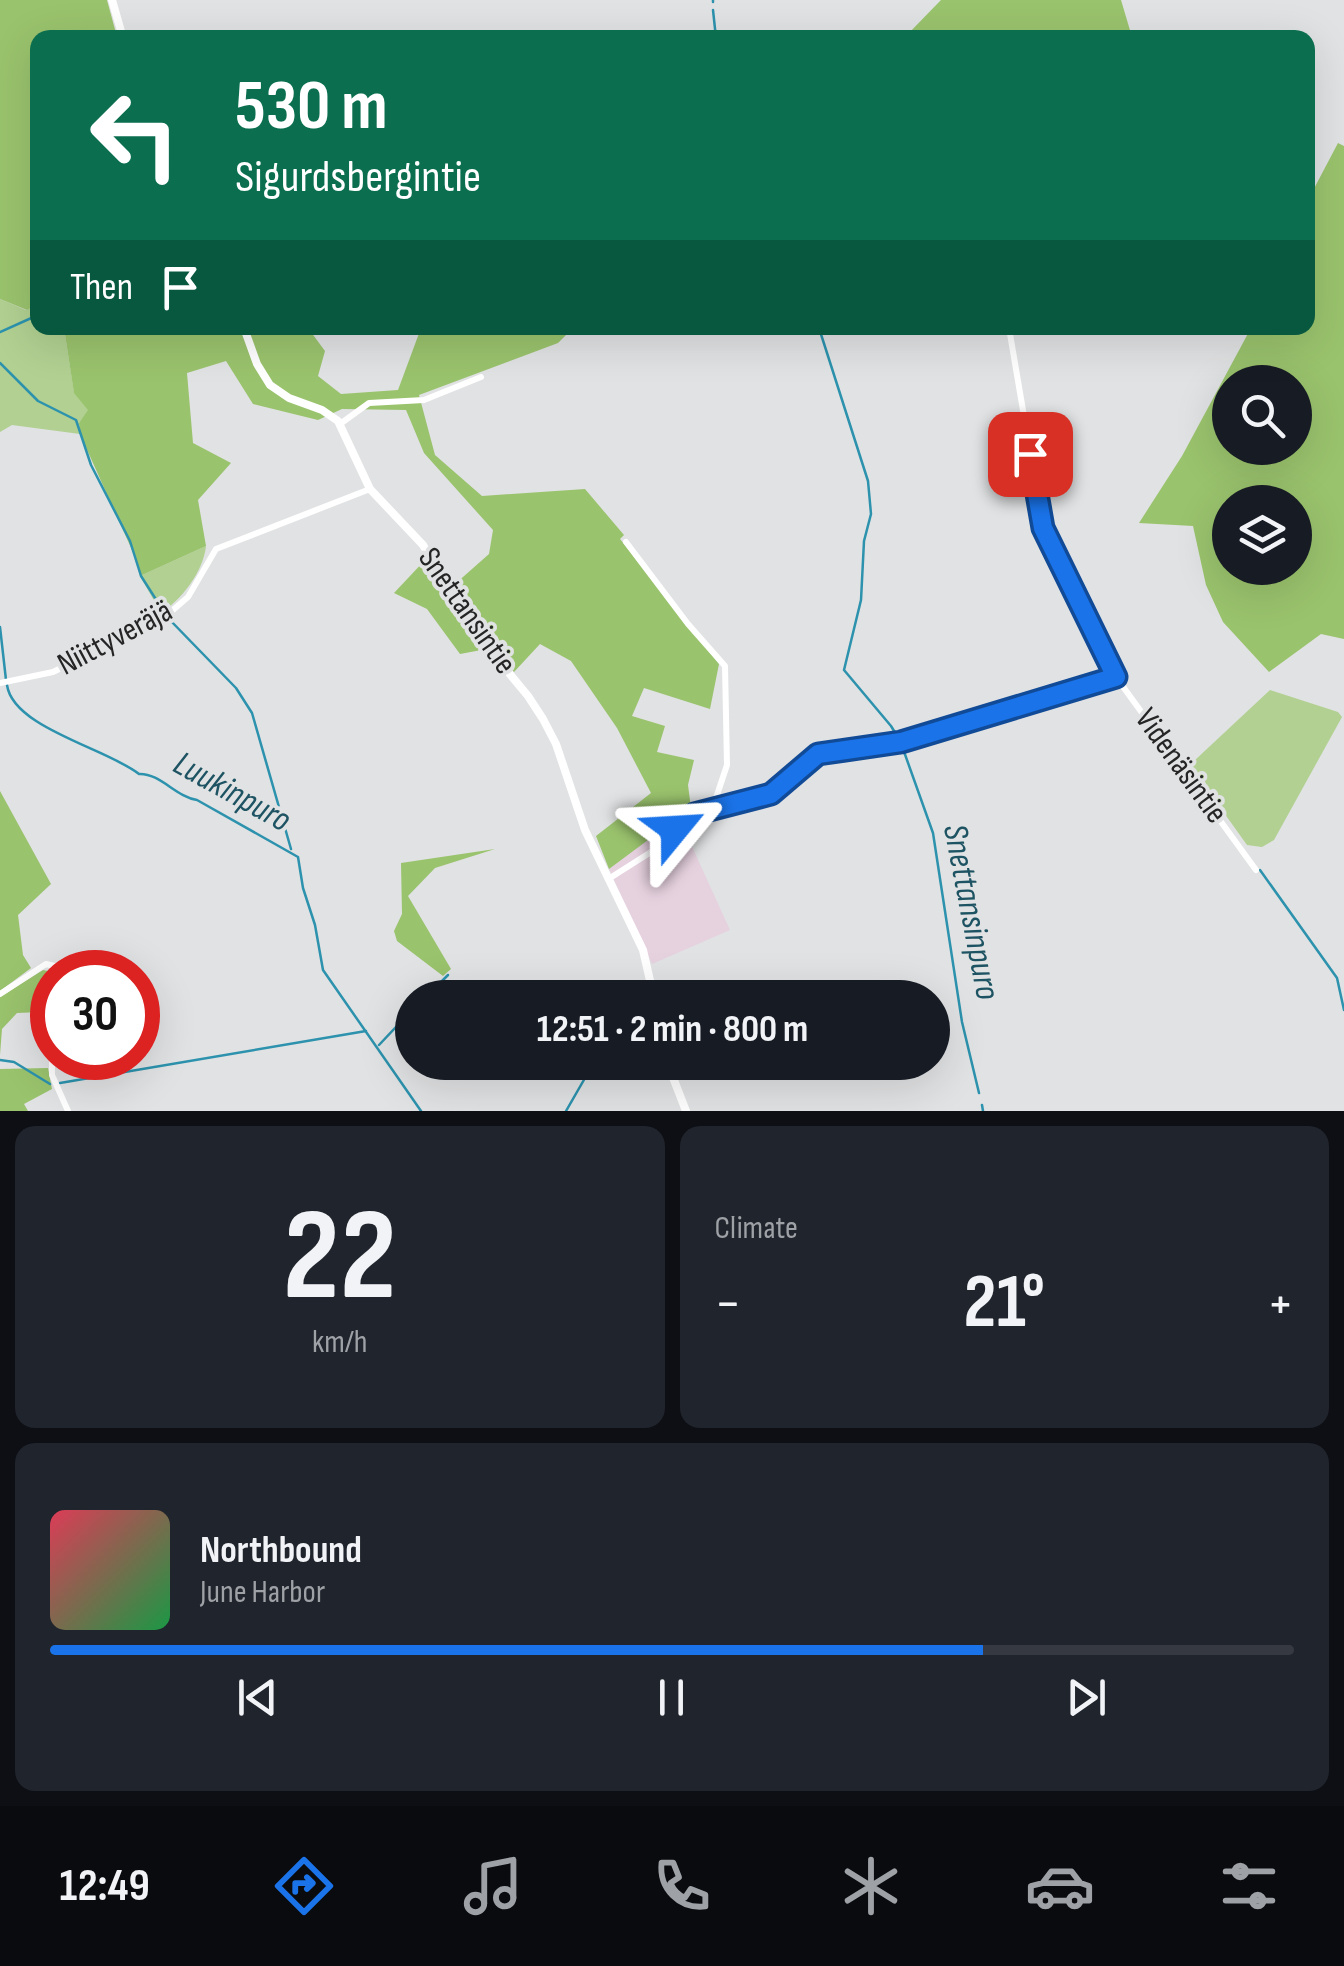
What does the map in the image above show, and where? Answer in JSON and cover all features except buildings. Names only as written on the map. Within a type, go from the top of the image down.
[{"type":"street","points":[[112,0],[121,30]]},
{"type":"street","points":[[247,335],[270,385],[340,424],[368,403],[424,400],[481,377]]},
{"type":"street","points":[[1010,335],[1043,528],[1116,677]]},
{"type":"street","name":"Snettansintie","points":[[340,424],[370,489],[423,544],[470,626],[528,696],[556,744],[584,830],[643,950],[650,980]]},
{"type":"street","name":"Niittyveräjä","points":[[0,682],[53,672],[166,616],[188,597],[216,549],[370,489]]},
{"type":"street","points":[[626,542],[725,666],[727,764],[716,798],[704,811]]},
{"type":"street","name":"Videnäsintie","points":[[610,878],[662,845],[694,814],[771,794],[818,754],[901,742],[1116,677],[1256,870]]},
{"type":"street","points":[[0,994],[30,974]]},
{"type":"street","points":[[54,1080],[68,1111]]},
{"type":"street","points":[[674,1080],[686,1111]]},
{"type":"shaded area","points":[[678,816],[730,930],[652,964],[609,869]]},
{"type":"green space","points":[[0,0],[107,0],[115,30],[30,30],[30,308],[0,299]]},
{"type":"green space","points":[[941,0],[1121,0],[1130,30],[912,30]]},
{"type":"green space","points":[[1338,143],[1344,146],[1344,639],[1321,634],[1269,672],[1223,622],[1206,585],[1193,526],[1139,523],[1212,400],[1212,465],[1312,465],[1312,365],[1231,365],[1247,335],[1315,335],[1315,187]]},
{"type":"green space","points":[[0,299],[30,308],[30,335],[65,335],[74,392],[89,410],[79,423],[80,434],[12,425],[0,432]]},
{"type":"green space","points":[[65,335],[313,335],[325,351],[318,376],[341,394],[398,390],[418,335],[566,335],[558,343],[419,395],[435,455],[482,496],[585,489],[719,664],[710,709],[644,688],[632,716],[665,726],[657,752],[694,760],[688,785],[691,808],[609,869],[596,836],[651,793],[617,728],[571,661],[540,644],[514,672],[492,648],[460,654],[427,609],[394,593],[426,559],[446,592],[489,554],[493,530],[424,453],[406,410],[342,409],[318,420],[253,404],[226,361],[187,373],[193,443],[231,463],[198,500],[206,546],[140,576],[80,434],[79,423],[88,410],[74,393]]},
{"type":"green space","points":[[206,546],[190,584],[161,613],[140,576]]},
{"type":"green space","points":[[1270,690],[1338,712],[1342,717],[1274,840],[1262,847],[1247,845],[1192,768],[1194,761]]},
{"type":"green space","points":[[0,791],[51,884],[18,915],[23,955],[30,969],[0,991]]},
{"type":"green space","points":[[495,849],[435,868],[408,896],[451,969],[443,976],[397,941],[394,931],[402,914],[401,863]]},
{"type":"green space","points":[[30,978],[30,1012],[17,1013],[2,1029],[0,1055],[0,997]]},
{"type":"green space","points":[[30,1068],[30,1080],[50,1080],[52,1089],[24,1104],[28,1111],[0,1111],[0,1069]]},
{"type":"waterway","name":"Snettansinpuro","points":[[713,10],[715,30]]},
{"type":"waterway","points":[[0,332],[30,319]]},
{"type":"waterway","name":"Snettansinpuro","points":[[821,335],[868,481],[871,514],[864,541],[861,600],[844,670],[899,739]]},
{"type":"waterway","points":[[0,363],[38,401],[76,420],[91,465],[130,541],[141,576],[164,612]]},
{"type":"waterway","points":[[168,618],[236,688],[252,713],[291,849]]},
{"type":"waterway","name":"Luukinpuro","points":[[0,627],[6,680]]},
{"type":"waterway","name":"Luukinpuro","points":[[7,685],[13,700],[43,725],[139,774],[154,777],[298,857],[323,970],[421,1111]]},
{"type":"waterway","name":"Snettansinpuro","points":[[902,746],[933,833],[962,1022],[979,1093]]},
{"type":"waterway","points":[[1260,870],[1337,978],[1344,1010]]},
{"type":"waterway","points":[[443,980],[448,975]]},
{"type":"waterway","points":[[379,1045],[395,1028]]},
{"type":"waterway","points":[[60,1083],[366,1031]]},
{"type":"waterway","points":[[0,1060],[14,1062],[50,1084]]},
{"type":"waterway","points":[[566,1111],[584,1080]]},
{"type":"waterway","name":"Snettansinpuro","points":[[982,1105],[983,1111]]},
{"type":"route","points":[[675,829],[694,814],[771,794],[818,754],[901,742],[1116,677],[1043,528],[1030,454]]}]
